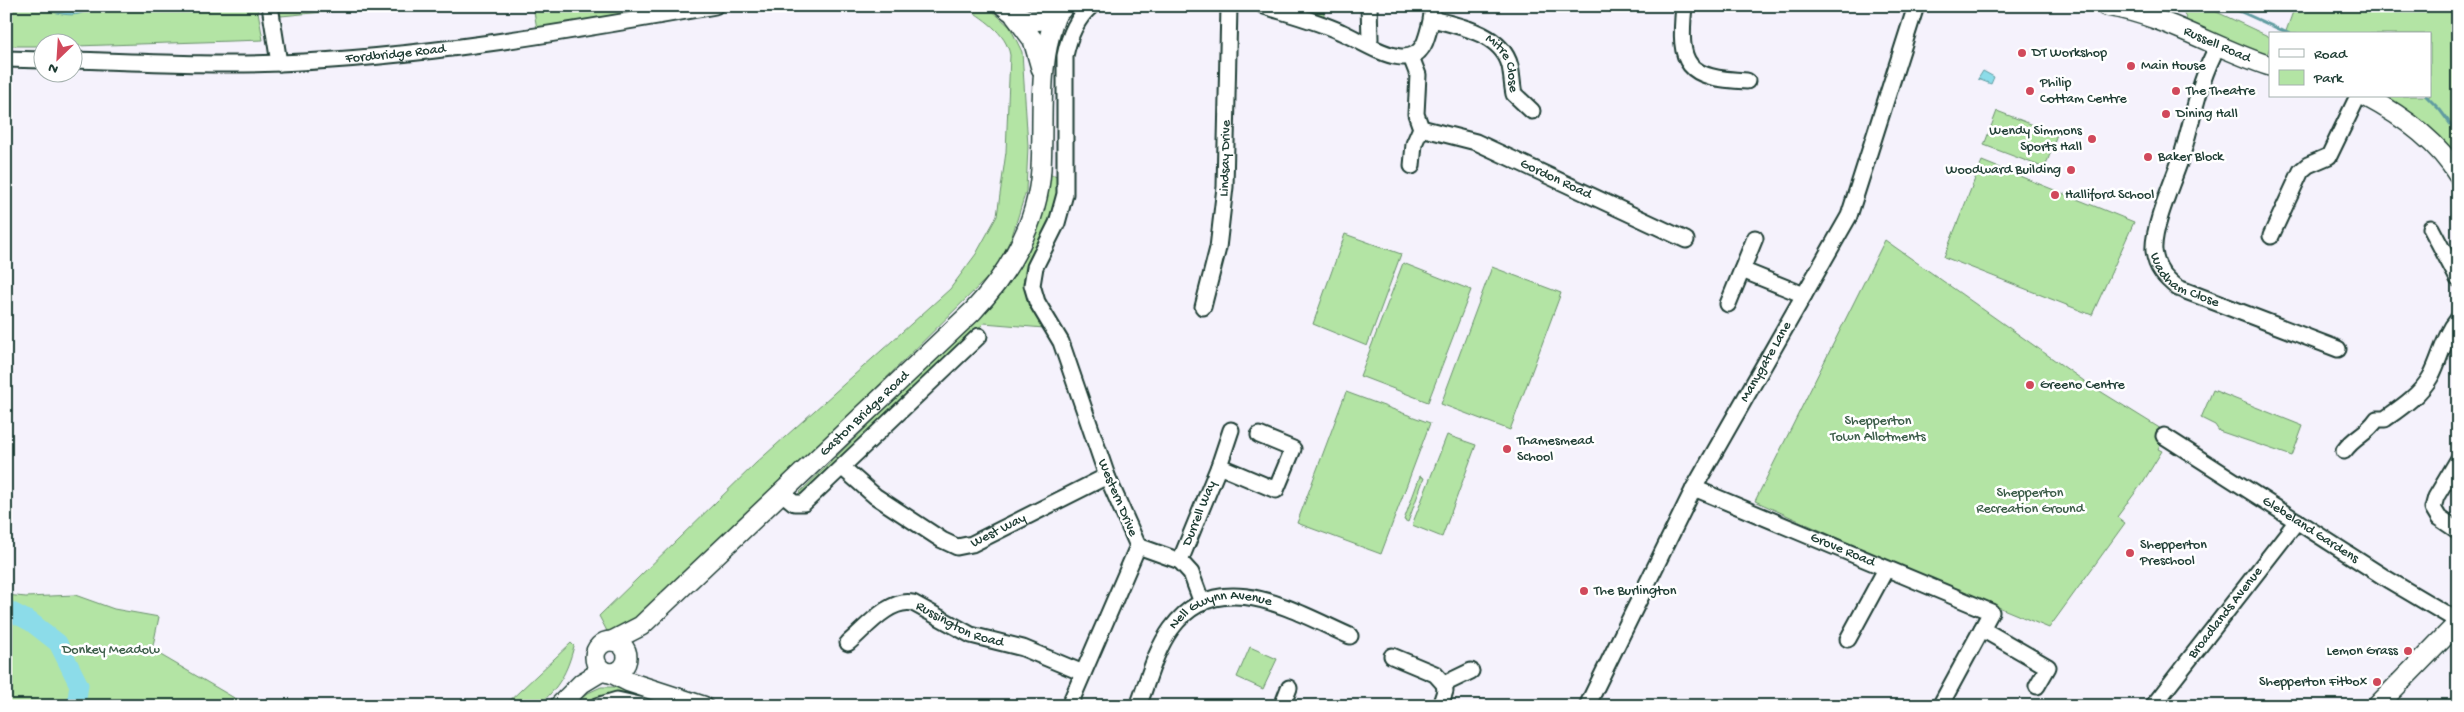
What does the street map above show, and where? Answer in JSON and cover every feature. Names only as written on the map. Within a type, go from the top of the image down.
[{"type":"main road","name":"Russell Road","points":[[2106,6],[2128,9],[2160,20],[2218,46],[2269,66]]},
{"type":"main road","points":[[1009,11],[1036,22],[1048,20],[1060,10]]},
{"type":"main road","name":"Gaston Bridge Road","points":[[559,706],[582,684],[612,660],[640,626],[783,494],[973,311],[998,283],[1022,242],[1041,168],[1042,72],[1047,43],[1060,10]]},
{"type":"main road","name":"Gaston Bridge Road","points":[[1009,11],[1033,40],[1042,72]]},
{"type":"main road","points":[[2369,98],[2388,108],[2422,134],[2444,156],[2458,175]]},
{"type":"main road","points":[[2377,706],[2458,622]]},
{"type":"main road","points":[[612,660],[645,686],[703,706]]},
{"type":"street","points":[[270,6],[279,63]]},
{"type":"street","name":"Fordbridge Road","points":[[82,60],[279,63],[424,51],[528,38],[715,6]]},
{"type":"street","name":"Lindsay Drive","points":[[1203,307],[1218,248],[1226,187],[1229,6]]},
{"type":"street","points":[[1264,6],[1340,31],[1396,57],[1410,57],[1416,55],[1424,48],[1432,12]]},
{"type":"street","points":[[1367,44],[1370,39],[1369,6]]},
{"type":"street","points":[[1684,6],[1681,38],[1683,51],[1689,63],[1708,77],[1747,81]]},
{"type":"street","name":"Manygate Lane","points":[[1587,706],[1694,488],[1849,216],[1916,6]]},
{"type":"street","points":[[1041,168],[1066,168],[1066,56],[1069,38],[1076,23],[1089,8]]},
{"type":"street","name":"Mitre Close","points":[[1432,12],[1488,38],[1503,53],[1510,65],[1514,94],[1532,111]]},
{"type":"street","name":"Wadham Close","points":[[2218,46],[2205,74],[2182,154],[2156,233],[2154,249],[2157,266],[2165,278],[2178,288],[2337,350]]},
{"type":"street","points":[[1410,57],[1418,75],[1416,114],[1421,128],[1414,144],[1412,166]]},
{"type":"street","points":[[6,59],[32,60]]},
{"type":"street","points":[[2271,236],[2301,171],[2308,165],[2329,156],[2357,98]]},
{"type":"street","name":"Gordon Road","points":[[1421,128],[1476,142],[1686,240]]},
{"type":"street","name":"Western Drive","points":[[1066,168],[1062,208],[1051,237],[1035,267],[1032,285],[1037,302],[1061,342],[1107,476],[1138,546],[1069,706]]},
{"type":"street","points":[[2431,228],[2458,279]]},
{"type":"street","points":[[1728,304],[1755,238]]},
{"type":"street","points":[[1742,270],[1804,295]]},
{"type":"street","points":[[2344,450],[2354,438],[2368,432],[2377,419],[2385,419],[2410,401],[2425,384],[2435,366],[2444,341],[2458,319]]},
{"type":"street","points":[[783,494],[794,503],[804,504],[980,336]]},
{"type":"street","name":"Durrell Way","points":[[1180,561],[1231,430]]},
{"type":"street","name":"Durrell Way","points":[[1218,466],[1280,492],[1295,454],[1259,435]]},
{"type":"street","name":"Glebeland Gardens","points":[[2164,436],[2458,622]]},
{"type":"street","points":[[2458,460],[2436,497],[2433,508],[2435,513],[2458,531]]},
{"type":"street","name":"West Way","points":[[843,468],[875,496],[942,540],[957,547],[972,544],[1107,476]]},
{"type":"street","name":"Grove Road","points":[[1694,488],[1991,612],[1982,629]]},
{"type":"street","name":"Broadlands Avenue","points":[[2153,706],[2297,521]]},
{"type":"street","name":"Durrell Way","points":[[1138,546],[1180,561],[1191,573],[1202,603]]},
{"type":"street","points":[[1848,640],[1886,569]]},
{"type":"street","name":"Nell Gwynn Avenue","points":[[1138,706],[1164,640],[1171,628],[1181,616],[1202,603],[1219,597],[1251,596],[1268,600],[1350,636]]},
{"type":"street","name":"Russington Road","points":[[848,643],[892,606],[906,601],[971,635],[1022,648],[1083,672]]},
{"type":"street","points":[[1940,706],[1982,629],[2048,667],[2037,686]]},
{"type":"street","points":[[1392,656],[1435,674],[1444,684],[1445,690],[1440,706]]},
{"type":"street","points":[[1444,684],[1471,671]]},
{"type":"street","points":[[1282,706],[1289,688]]},
{"type":"street","points":[[597,706],[617,700],[644,706]]},
{"type":"green space","points":[[6,6],[257,6],[263,40],[82,46],[82,32],[32,32],[32,46],[6,46]]},
{"type":"green space","points":[[279,6],[358,6],[354,9],[281,16]]},
{"type":"green space","points":[[533,6],[661,6],[537,29]]},
{"type":"green space","points":[[964,6],[987,6],[1010,27],[1022,52],[1028,146],[1026,191],[1012,236],[996,269],[852,412],[633,623],[608,633],[599,616],[756,463],[950,289],[976,254],[997,216],[1006,152],[1010,55],[1004,39],[992,26]]},
{"type":"green space","points":[[1014,6],[1050,6],[1037,13]]},
{"type":"green space","points":[[1281,6],[1324,6],[1324,20]]},
{"type":"green space","points":[[2147,6],[2178,6],[2169,15]]},
{"type":"green space","points":[[2186,6],[2204,6],[2269,37],[2267,55],[2258,54],[2187,21],[2184,13]]},
{"type":"green space","points":[[2295,6],[2458,6],[2458,174],[2367,98],[2432,98],[2432,32],[2286,32]]},
{"type":"green space","points":[[1997,111],[2057,134],[2045,168],[1984,145]]},
{"type":"green space","points":[[1982,161],[2134,222],[2092,315],[1944,257]]},
{"type":"green space","points":[[1050,175],[1055,175],[1058,178],[1054,210],[1047,231],[1030,263],[1027,282],[1029,300],[1044,328],[984,323],[801,497],[796,496],[996,301],[1009,283],[1029,245],[1044,201]]},
{"type":"green space","points":[[1345,234],[1401,254],[1367,346],[1313,324]]},
{"type":"green space","points":[[1885,240],[2087,383],[2166,432],[2158,449],[2162,451],[2143,482],[2117,517],[2125,523],[2049,628],[1899,566],[1755,501]]},
{"type":"green space","points":[[1403,263],[1471,290],[1428,402],[1360,376]]},
{"type":"green space","points":[[1492,267],[1561,293],[1510,430],[1441,404]]},
{"type":"green space","points":[[2213,390],[2303,426],[2292,456],[2219,431],[2215,425],[2201,418]]},
{"type":"green space","points":[[1346,392],[1430,423],[1381,554],[1297,523]]},
{"type":"green space","points":[[1447,435],[1476,445],[1442,537],[1412,525]]},
{"type":"green space","points":[[1420,476],[1424,478],[1408,522],[1404,520]]},
{"type":"green space","name":"Donkey Meadow","points":[[6,595],[26,597],[75,595],[114,609],[159,617],[152,650],[248,706],[80,706],[82,684],[62,642],[54,646],[76,688],[72,706],[6,706]]},
{"type":"green space","points":[[571,643],[574,646],[565,672],[557,686],[538,706],[504,706]]},
{"type":"green space","points":[[1250,647],[1277,659],[1263,689],[1237,677]]},
{"type":"green space","points":[[601,687],[614,687],[673,706],[656,706],[625,696],[607,697],[585,706],[573,706],[588,693]]},
{"type":"water","points":[[34,6],[91,6],[86,11],[72,15],[56,13]]},
{"type":"water","points":[[1983,71],[1994,77],[1991,84],[1978,79]]},
{"type":"waterway","points":[[2228,6],[2286,32]]},
{"type":"waterway","points":[[2428,98],[2440,110],[2458,134]]},
{"type":"waterway","points":[[6,609],[31,622],[58,643],[79,685],[76,706]]},
{"type":"place","name":"DT Workshop","points":[[2022,53]]},
{"type":"place","name":"Main House","points":[[2131,66]]},
{"type":"place","name":"Philip Cottam Centre","points":[[2030,91]]},
{"type":"place","name":"The Theatre","points":[[2176,91]]},
{"type":"place","name":"Dining Hall","points":[[2166,114]]},
{"type":"place","name":"Wendy Simmons Sports Hall","points":[[2092,139]]},
{"type":"place","name":"Baker Block","points":[[2148,157]]},
{"type":"place","name":"Woodward Building","points":[[2071,170]]},
{"type":"place","name":"Halliford School","points":[[2055,195]]},
{"type":"place","name":"Greeno Centre","points":[[2030,385]]},
{"type":"place","name":"Thamesmead School","points":[[1507,449]]},
{"type":"place","name":"Shepperton Preschool","points":[[2130,553]]},
{"type":"place","name":"The Burlington","points":[[1584,591]]},
{"type":"place","name":"Lemon Grass","points":[[2408,651]]},
{"type":"place","name":"Shepperton Fitbox","points":[[2377,682]]},
{"type":"park label","name":"Shepperton Town Allotments","points":[[1878,430]]},
{"type":"park label","name":"Shepperton Recreation Ground","points":[[2030,502]]}]
